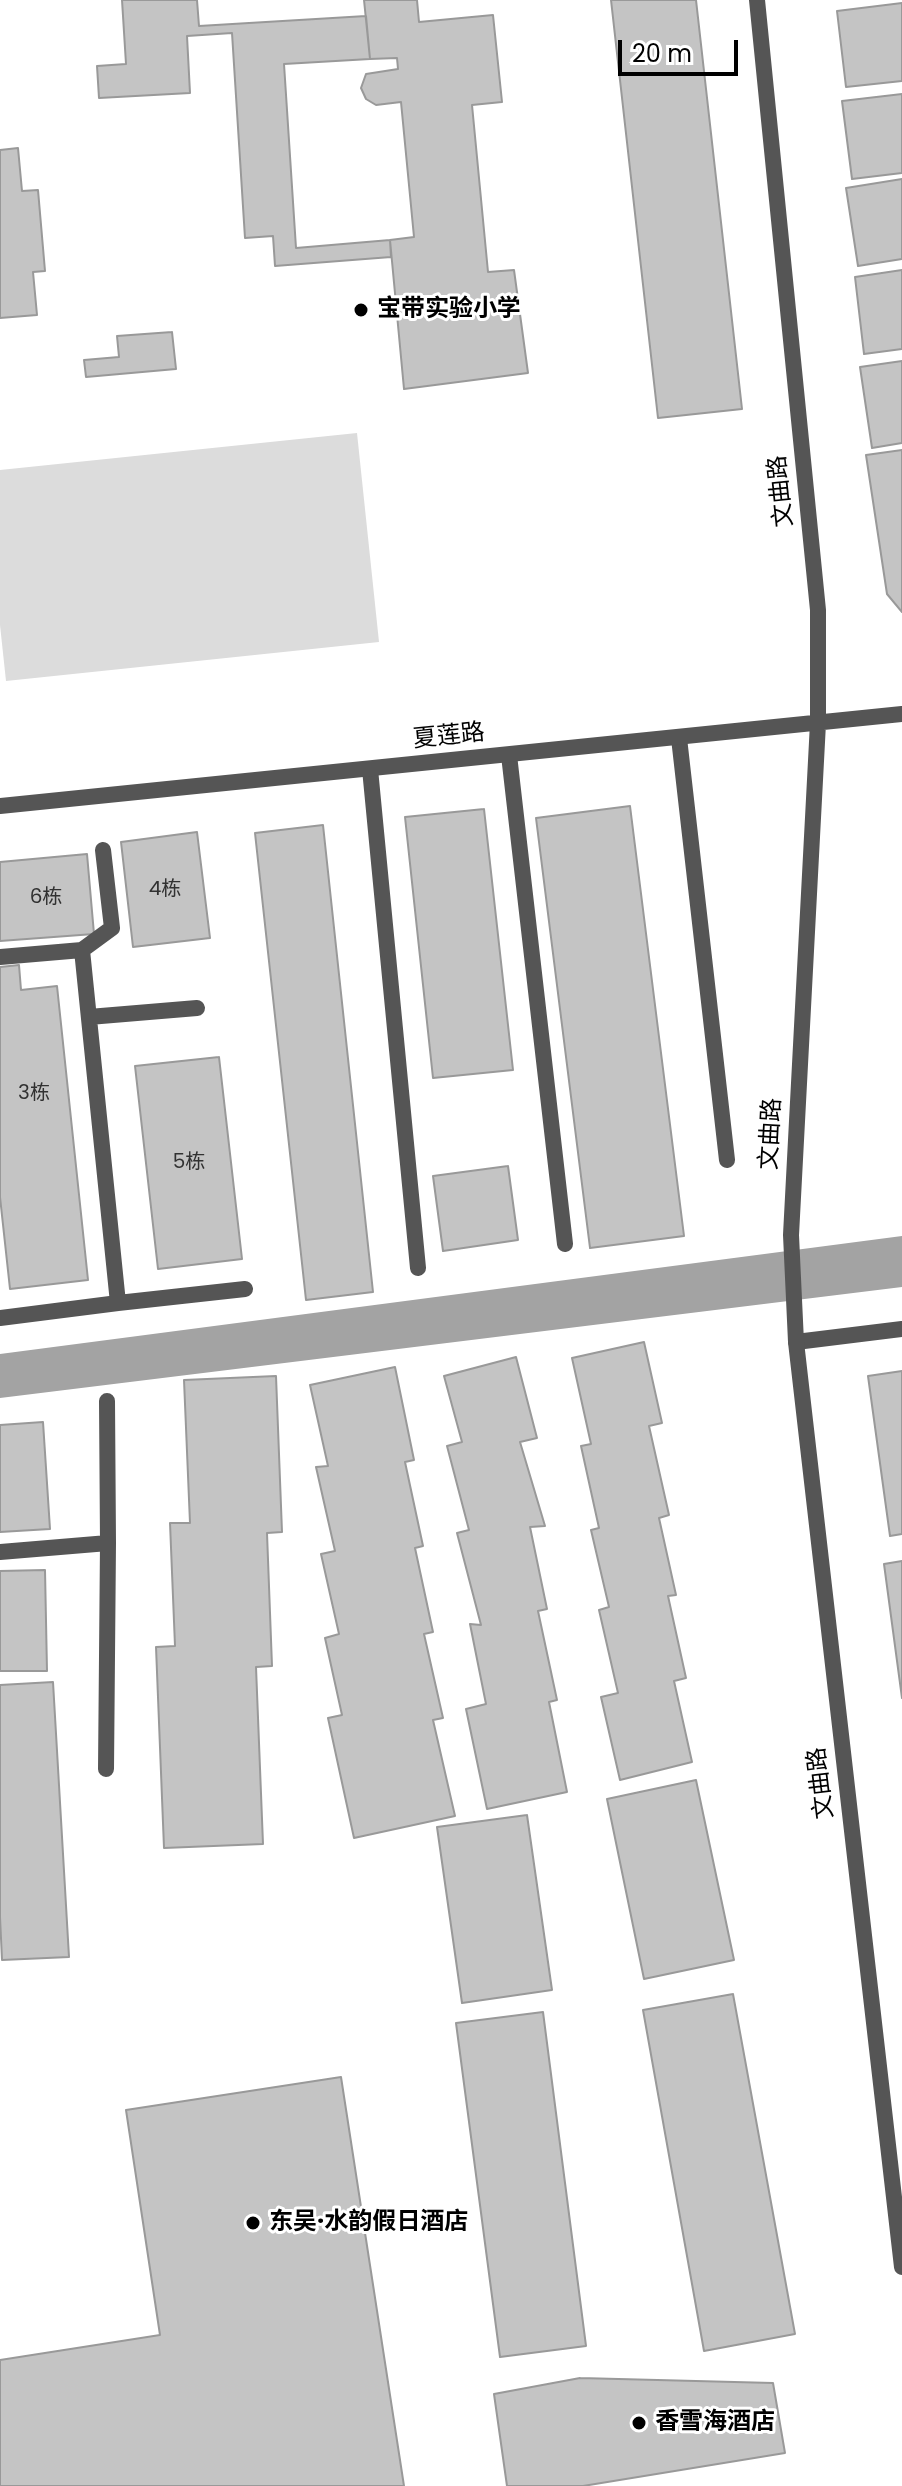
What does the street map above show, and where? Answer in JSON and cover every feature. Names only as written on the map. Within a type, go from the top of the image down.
[{"type":"street","name":"文曲路","points":[[757,0],[818,610],[818,723],[791,1235],[796,1342],[902,2267]]},
{"type":"street","name":"夏莲路","points":[[0,806],[902,714]]},
{"type":"street","points":[[679,738],[727,1160]]},
{"type":"street","points":[[509,755],[565,1244]]},
{"type":"street","points":[[370,769],[418,1268]]},
{"type":"street","points":[[0,957],[82,950],[112,928],[103,850]]},
{"type":"street","points":[[82,950],[118,1303]]},
{"type":"street","points":[[89,1017],[197,1008]]},
{"type":"street","points":[[0,1318],[245,1289]]},
{"type":"street","points":[[796,1342],[902,1329]]},
{"type":"street","points":[[106,1769],[107,1401]]},
{"type":"street","points":[[0,1552],[108,1543]]},
{"type":"shaded area","points":[[357,433],[379,642],[6,681],[0,625],[0,470]]},
{"type":"shaded area","points":[[902,1236],[902,1287],[0,1398],[0,1354]]},
{"type":"building","name":"宝带实验小学","points":[[122,0],[197,0],[199,26],[366,16],[370,59],[284,64],[296,248],[390,240],[391,257],[275,266],[273,236],[245,238],[232,33],[187,36],[190,93],[99,98],[97,66],[126,64]]},
{"type":"building","name":"宝带实验小学","points":[[364,0],[417,0],[419,22],[493,15],[502,102],[472,105],[488,272],[514,270],[528,373],[404,389],[390,240],[414,237],[401,102],[376,105],[366,99],[361,88],[366,74],[398,69],[397,58],[370,59]]},
{"type":"building","points":[[611,0],[696,0],[742,409],[658,418]]},
{"type":"building","points":[[902,3],[902,81],[846,87],[837,11]]},
{"type":"building","points":[[902,94],[902,173],[852,179],[842,101]]},
{"type":"building","points":[[18,148],[22,191],[38,190],[45,271],[33,272],[37,315],[0,318],[0,150]]},
{"type":"building","points":[[902,179],[902,259],[858,266],[846,188]]},
{"type":"building","points":[[902,270],[902,349],[864,354],[855,277]]},
{"type":"building","points":[[172,332],[176,369],[86,377],[84,360],[119,357],[117,336]]},
{"type":"building","points":[[902,361],[902,443],[872,448],[860,367]]},
{"type":"building","points":[[902,450],[902,612],[887,594],[866,455]]},
{"type":"building","points":[[630,806],[684,1236],[590,1248],[536,818]]},
{"type":"building","points":[[484,809],[513,1070],[433,1078],[405,817]]},
{"type":"building","points":[[323,825],[373,1292],[306,1300],[255,833]]},
{"type":"building","points":[[197,832],[210,938],[133,947],[121,842]]},
{"type":"building","points":[[87,854],[94,934],[0,941],[0,862]]},
{"type":"building","points":[[19,965],[21,990],[57,986],[88,1280],[10,1289],[0,1197],[0,967]]},
{"type":"building","points":[[219,1057],[242,1259],[158,1269],[135,1066]]},
{"type":"building","points":[[508,1166],[518,1240],[443,1251],[433,1176]]},
{"type":"building","points":[[644,1342],[662,1423],[649,1426],[669,1515],[659,1518],[676,1595],[668,1596],[686,1678],[674,1681],[692,1762],[620,1780],[601,1697],[618,1693],[599,1610],[609,1607],[591,1530],[599,1528],[581,1446],[591,1444],[572,1358]]},
{"type":"building","points":[[516,1357],[537,1438],[520,1442],[545,1526],[530,1527],[547,1609],[538,1611],[557,1700],[549,1702],[567,1792],[487,1809],[466,1709],[486,1704],[470,1624],[481,1625],[457,1533],[469,1530],[447,1446],[462,1442],[444,1376]]},
{"type":"building","points":[[395,1367],[414,1460],[405,1462],[423,1546],[415,1548],[433,1632],[424,1634],[443,1718],[433,1720],[455,1816],[354,1838],[328,1718],[342,1715],[325,1638],[339,1634],[321,1554],[335,1551],[316,1467],[328,1466],[310,1385]]},
{"type":"building","points":[[902,1371],[902,1534],[890,1536],[868,1376]]},
{"type":"building","points":[[276,1376],[282,1532],[267,1533],[272,1666],[256,1667],[263,1844],[164,1848],[156,1647],[175,1646],[170,1523],[190,1523],[184,1380]]},
{"type":"building","points":[[43,1422],[50,1529],[0,1532],[0,1425]]},
{"type":"building","points":[[902,1561],[902,1698],[884,1564]]},
{"type":"building","points":[[45,1570],[47,1671],[0,1671],[0,1571]]},
{"type":"building","points":[[53,1682],[69,1957],[2,1960],[0,1685]]},
{"type":"building","points":[[696,1780],[734,1960],[644,1979],[607,1799]]},
{"type":"building","points":[[527,1815],[552,1990],[462,2003],[437,1827]]},
{"type":"building","points":[[733,1994],[795,2334],[704,2351],[643,2010]]},
{"type":"building","points":[[543,2012],[586,2346],[500,2357],[456,2023]]},
{"type":"building","name":"东吴·水韵假日酒店","points":[[341,2077],[404,2486],[0,2486],[0,2360],[160,2335],[126,2110]]},
{"type":"building","name":"香雪海酒店","points":[[580,2378],[773,2383],[785,2453],[583,2486],[507,2486],[494,2394]]},
{"type":"place","name":"宝带实验小学","points":[[361,310]]},
{"type":"place","name":"东吴·水韵假日酒店","points":[[253,2223]]},
{"type":"place","name":"香雪海酒店","points":[[639,2423]]}]
